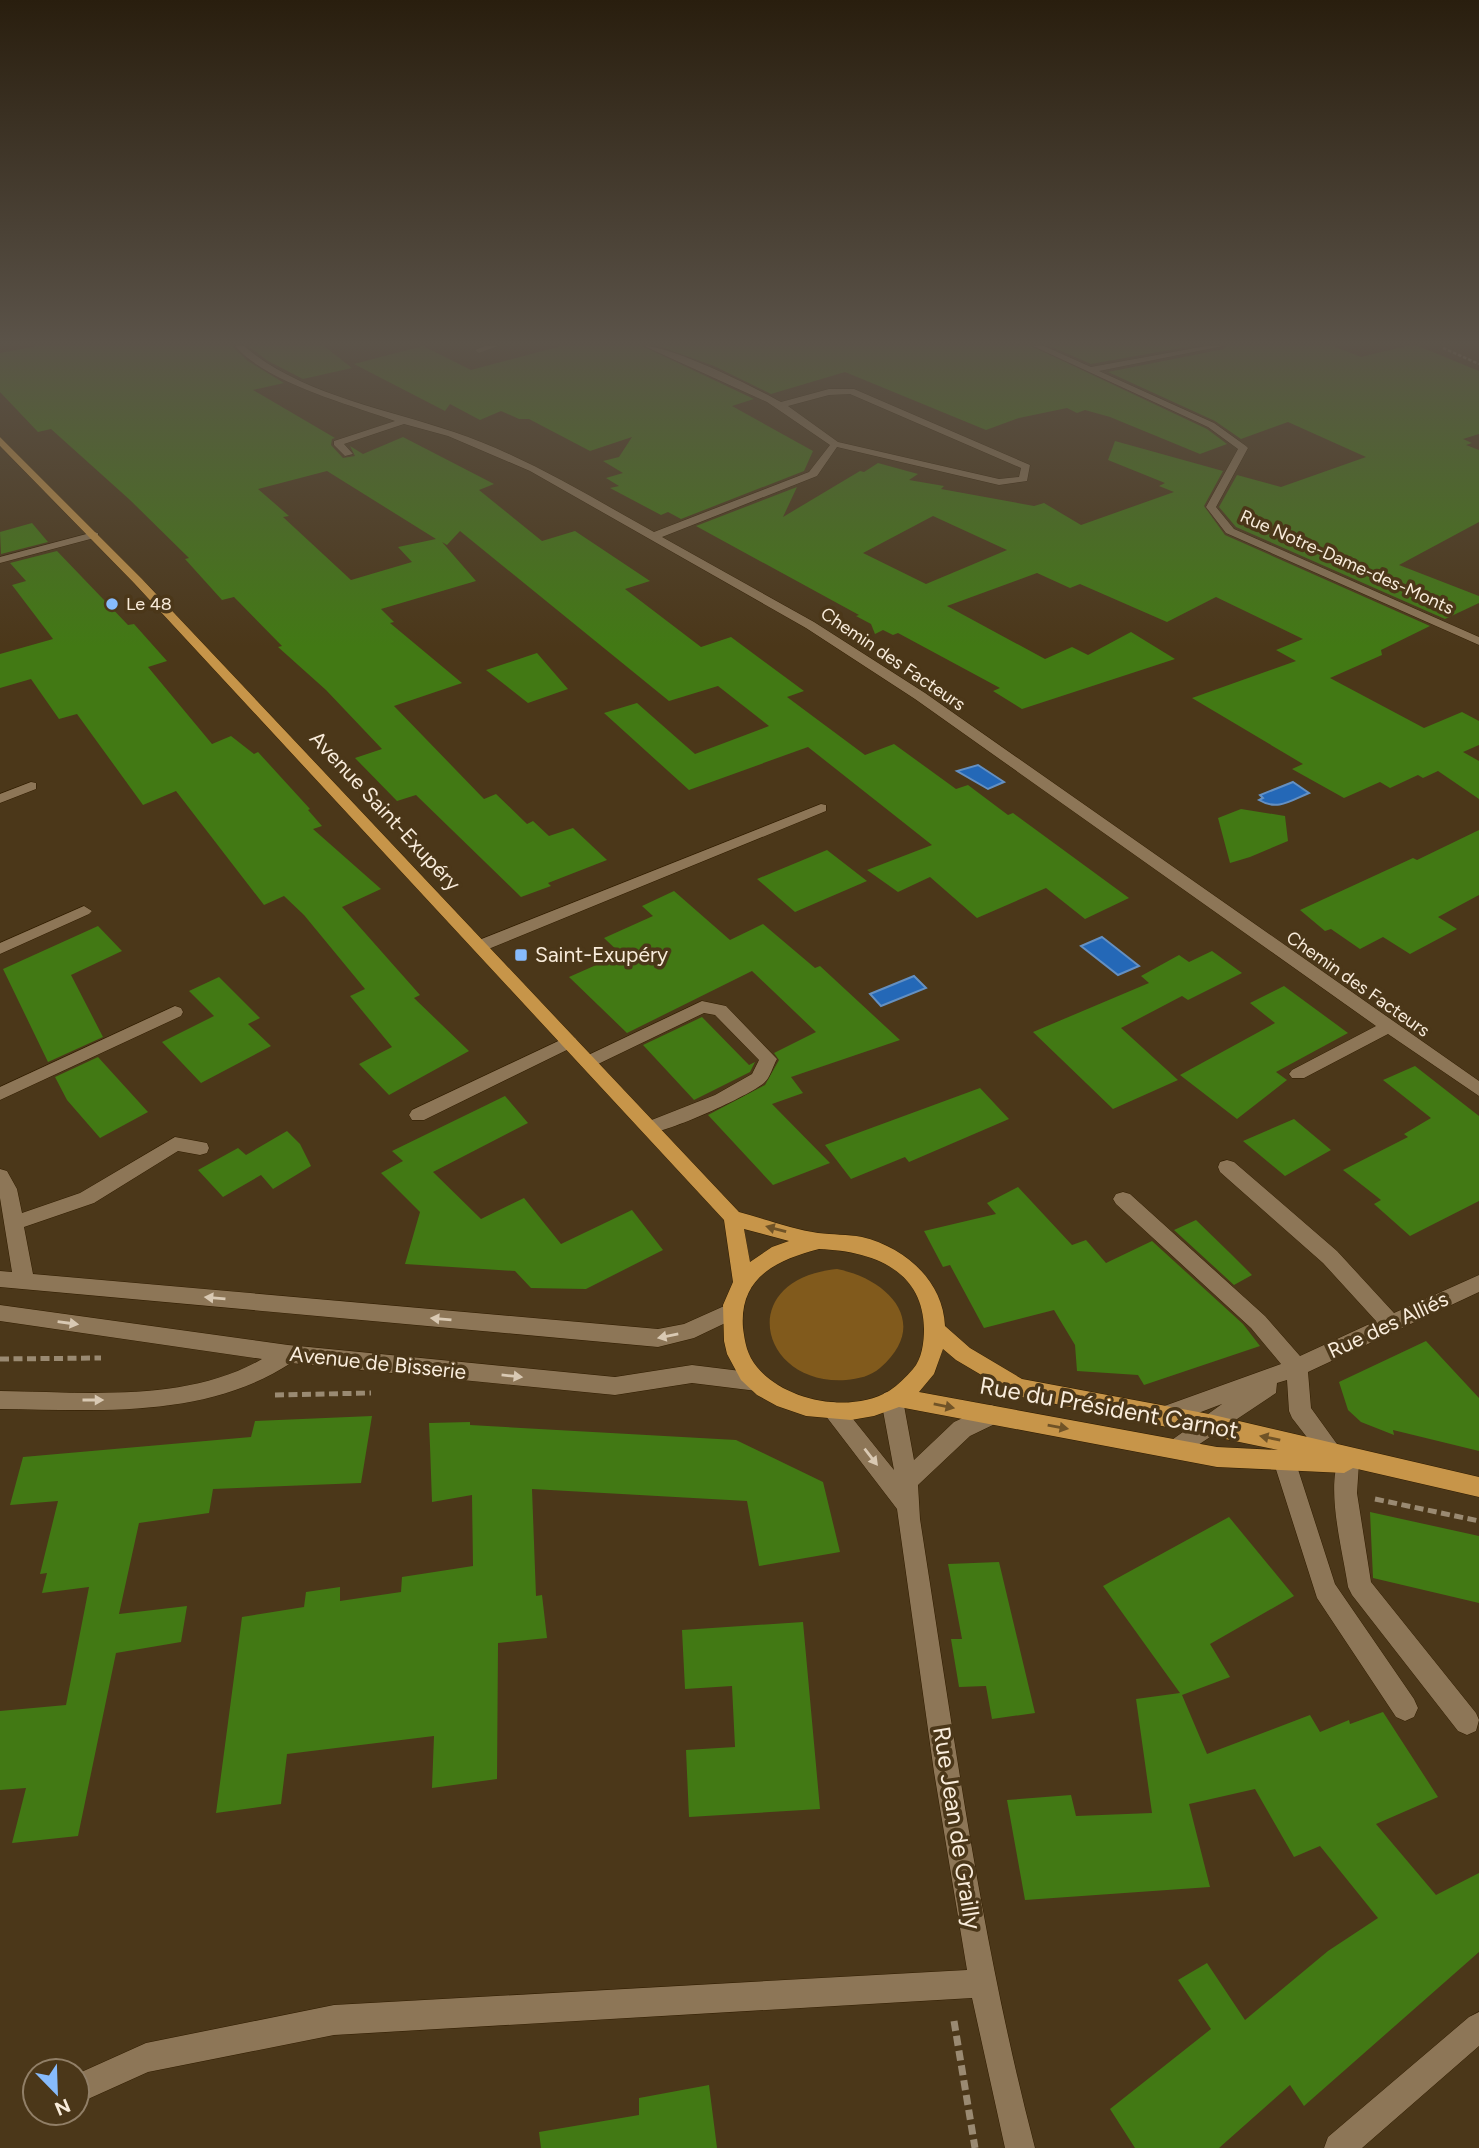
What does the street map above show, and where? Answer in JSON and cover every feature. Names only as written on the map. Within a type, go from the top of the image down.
[{"type":"main road","name":"Avenue Saint-Exupéry","points":[[6,446],[94,535],[733,1218]]},
{"type":"main road","points":[[743,1281],[733,1218],[819,1241],[848,1242],[877,1250],[901,1264],[921,1283],[933,1306],[937,1332],[927,1368],[895,1398],[846,1413],[797,1406],[757,1382],[736,1353],[731,1311],[743,1281],[775,1254],[819,1241]]},
{"type":"main road","name":"Rue du Président Carnot","points":[[937,1332],[963,1354],[1017,1387],[1209,1424],[1340,1457],[1397,1465],[1479,1487]]},
{"type":"main road","name":"Rue du Président Carnot","points":[[895,1398],[1217,1457],[1284,1460],[1340,1457]]},
{"type":"street","points":[[340,446],[348,454]]},
{"type":"street","name":"Chemin des Facteurs","points":[[480,446],[534,469],[810,625],[920,696],[1479,1090]]},
{"type":"street","points":[[652,537],[813,474],[833,446]]},
{"type":"street","points":[[845,446],[999,482],[1023,479],[1026,467],[978,446]]},
{"type":"street","name":"Rue Notre-Dame-des-Monts","points":[[1241,446],[1243,448],[1211,508],[1230,531],[1479,641]]},
{"type":"street","points":[[0,560],[94,535]]},
{"type":"street","points":[[0,799],[31,786]]},
{"type":"street","points":[[480,946],[821,808]]},
{"type":"street","points":[[0,949],[84,911]]},
{"type":"street","points":[[588,1062],[702,1007],[720,1010],[768,1059],[759,1077],[730,1095],[650,1128]]},
{"type":"street","points":[[0,1094],[175,1012]]},
{"type":"street","points":[[1298,1074],[1389,1027]]},
{"type":"street","points":[[418,1115],[569,1042]]},
{"type":"street","points":[[15,1223],[87,1198],[175,1144],[200,1148]]},
{"type":"street","points":[[1227,1167],[1330,1257],[1391,1323]]},
{"type":"street","points":[[3,1189],[15,1223],[24,1281]]},
{"type":"street","points":[[1123,1199],[1258,1322],[1297,1367],[1300,1411],[1340,1457],[1360,1587],[1467,1722]]},
{"type":"street","points":[[0,1279],[658,1338],[687,1332],[731,1311]]},
{"type":"street","name":"Rue des Alliés","points":[[1164,1416],[1297,1367],[1479,1283]]},
{"type":"street","name":"Avenue de Bisserie","points":[[0,1312],[288,1354],[615,1386],[692,1374],[757,1382]]},
{"type":"street","points":[[0,1400],[152,1399],[227,1384],[256,1373],[288,1354]]},
{"type":"street","name":"Rue des Alliés","points":[[1177,1449],[1209,1424],[1297,1367]]},
{"type":"street","name":"Rue Jean de Grailly","points":[[895,1398],[957,1835],[983,1983],[1007,2102],[1020,2148]]},
{"type":"street","points":[[833,1411],[907,1493],[962,1429],[991,1415]]},
{"type":"street","points":[[1284,1460],[1325,1590],[1405,1708]]},
{"type":"street","points":[[91,2083],[146,2058],[334,2020],[983,1983]]},
{"type":"street","points":[[1339,2148],[1479,2027]]},
{"type":"shaded area","points":[[837,1269],[873,1282],[897,1305],[903,1320],[902,1335],[895,1351],[880,1368],[864,1377],[846,1380],[816,1377],[793,1367],[778,1350],[770,1330],[772,1310],[783,1291],[804,1277]]},
{"type":"water","points":[[978,765],[1004,782],[988,789],[957,771]]},
{"type":"water","points":[[1293,782],[1309,793],[1278,805],[1259,800],[1263,798],[1260,795]]},
{"type":"water","points":[[1102,937],[1139,966],[1118,975],[1081,946]]},
{"type":"water","points":[[914,976],[926,988],[881,1006],[870,994]]},
{"type":"building","points":[[70,446],[332,446],[343,458],[355,456],[350,446],[363,454],[381,446],[421,446],[494,484],[479,490],[542,541],[575,531],[650,581],[625,589],[701,647],[731,637],[804,691],[787,697],[865,755],[894,744],[956,789],[968,785],[1008,815],[1013,813],[1129,898],[1085,919],[1046,888],[977,918],[930,877],[898,892],[867,870],[932,845],[808,747],[689,790],[604,713],[637,703],[695,754],[769,726],[718,686],[669,701],[460,531],[447,545],[442,542],[476,581],[381,609],[394,622],[390,623],[462,683],[394,706],[484,799],[496,794],[527,824],[533,821],[549,836],[573,828],[607,860],[548,883],[551,886],[521,897],[416,795],[397,801],[355,758],[382,749],[326,690],[278,647],[282,646],[234,597],[222,600],[185,559],[189,558]],"holes":[[[327,471],[436,539],[398,547],[412,562],[351,580],[283,517],[289,516],[258,489]]]},
{"type":"building","points":[[581,446],[604,446],[590,451]]},
{"type":"building","points":[[626,446],[804,446],[813,451],[804,471],[681,519],[668,512],[661,515],[610,488],[619,486],[606,478],[623,473],[603,461],[619,457]]},
{"type":"building","points":[[1113,446],[1134,446],[1223,471],[1204,506],[1225,535],[1430,626],[1381,650],[1382,655],[1330,678],[1424,728],[1462,712],[1479,721],[1479,745],[1463,752],[1479,761],[1479,799],[1438,771],[1423,778],[1418,775],[1390,788],[1380,782],[1344,798],[1292,769],[1303,764],[1192,698],[1296,661],[1276,650],[1303,639],[1216,597],[1167,622],[1080,584],[1070,588],[1037,573],[947,606],[1045,659],[1072,647],[1088,655],[1131,632],[1175,659],[1022,709],[993,691],[1000,688],[898,633],[893,635],[883,630],[875,634],[871,624],[856,616],[859,615],[696,526],[797,487],[783,517],[878,463],[918,474],[909,480],[944,486],[941,489],[1034,506],[1044,503],[1081,525],[1174,492],[1159,486],[1165,483],[1108,460]],"holes":[[[933,516],[1007,550],[926,584],[863,553]]]},
{"type":"building","points":[[1181,446],[1221,446],[1200,454]]},
{"type":"building","points":[[1342,446],[1469,446],[1479,450],[1479,522],[1399,565],[1479,596],[1479,603],[1445,619],[1236,527],[1219,507],[1237,475],[1281,487],[1366,457]]},
{"type":"building","points":[[32,523],[48,542],[1,554],[0,532]]},
{"type":"building","points":[[57,551],[128,625],[134,624],[167,661],[148,667],[212,744],[231,736],[254,754],[258,752],[322,826],[313,829],[381,889],[342,907],[420,995],[414,998],[469,1051],[389,1095],[359,1064],[392,1047],[350,996],[365,989],[304,915],[284,896],[264,905],[176,791],[143,805],[77,714],[59,719],[31,679],[0,688],[0,654],[53,639],[12,585],[26,581],[10,563]]},
{"type":"building","points":[[537,653],[568,689],[528,703],[486,670]]},
{"type":"building","points":[[1241,809],[1285,816],[1288,841],[1230,863],[1218,818]]},
{"type":"building","points":[[1479,830],[1479,895],[1438,917],[1457,929],[1410,954],[1383,937],[1360,949],[1331,929],[1325,931],[1300,910],[1413,858],[1417,860]]},
{"type":"building","points":[[827,850],[867,881],[795,912],[757,879]]},
{"type":"building","points":[[674,891],[730,940],[763,924],[815,968],[820,966],[900,1040],[791,1077],[803,1093],[772,1104],[830,1163],[773,1185],[708,1115],[765,1085],[779,1060],[774,1053],[816,1032],[752,971],[627,1033],[569,977],[621,954],[604,938],[653,916],[642,906]]},
{"type":"building","points":[[98,926],[122,951],[71,975],[103,1037],[48,1062],[3,969]]},
{"type":"building","points":[[1212,951],[1242,973],[1188,1000],[1182,996],[1121,1028],[1178,1080],[1113,1109],[1033,1032],[1149,983],[1141,976],[1179,955],[1189,962]]},
{"type":"building","points":[[219,977],[260,1018],[248,1024],[271,1046],[201,1083],[162,1042],[214,1016],[189,991]]},
{"type":"building","points":[[1284,986],[1348,1033],[1276,1072],[1287,1080],[1237,1119],[1180,1075],[1275,1023],[1250,1003]]},
{"type":"building","points":[[702,1017],[749,1065],[755,1062],[750,1072],[694,1100],[643,1045]]},
{"type":"building","points":[[98,1057],[148,1112],[100,1138],[67,1100],[55,1077]]},
{"type":"building","points":[[1415,1066],[1479,1116],[1479,1201],[1410,1236],[1374,1204],[1381,1200],[1343,1170],[1408,1137],[1404,1134],[1431,1118],[1383,1080]]},
{"type":"building","points":[[980,1088],[1009,1119],[909,1162],[905,1157],[851,1179],[825,1145]]},
{"type":"building","points":[[505,1096],[528,1123],[433,1172],[481,1219],[524,1198],[561,1244],[632,1210],[663,1250],[586,1289],[531,1288],[515,1271],[405,1264],[420,1212],[381,1173],[403,1161],[392,1151]]},
{"type":"building","points":[[1294,1119],[1331,1150],[1285,1176],[1243,1141]]},
{"type":"building","points":[[287,1131],[300,1144],[311,1166],[273,1189],[261,1175],[223,1197],[198,1170],[238,1148],[246,1155]]},
{"type":"building","points":[[1018,1187],[1072,1245],[1086,1240],[1106,1263],[1152,1241],[1243,1324],[1260,1346],[1144,1385],[1138,1375],[1077,1371],[1075,1345],[1054,1310],[984,1328],[950,1265],[943,1267],[924,1231],[996,1214],[987,1203]]},
{"type":"building","points":[[1196,1220],[1252,1275],[1234,1285],[1174,1230]]},
{"type":"building","points":[[1426,1341],[1479,1398],[1479,1451],[1393,1430],[1394,1435],[1361,1422],[1348,1410],[1339,1382]]},
{"type":"building","points":[[372,1416],[361,1483],[213,1489],[209,1513],[139,1523],[119,1614],[187,1606],[181,1642],[116,1653],[78,1836],[12,1843],[26,1788],[0,1790],[0,1711],[66,1705],[89,1587],[42,1593],[47,1573],[40,1574],[58,1501],[10,1505],[23,1457],[251,1437],[255,1421]]},
{"type":"building","points":[[470,1422],[470,1425],[736,1440],[823,1482],[840,1552],[759,1566],[747,1501],[532,1489],[536,1596],[542,1595],[547,1638],[498,1643],[497,1779],[432,1788],[434,1736],[287,1754],[281,1804],[216,1813],[242,1617],[304,1607],[306,1592],[340,1587],[340,1601],[401,1592],[402,1577],[473,1566],[472,1495],[432,1502],[429,1423]]},
{"type":"building","points":[[1370,1512],[1479,1536],[1479,1603],[1373,1578]]},
{"type":"building","points":[[1229,1517],[1294,1596],[1210,1644],[1230,1677],[1182,1695],[1207,1754],[1310,1715],[1320,1732],[1349,1720],[1350,1724],[1383,1712],[1438,1797],[1376,1824],[1436,1895],[1479,1873],[1479,1952],[1304,2106],[1290,2085],[1219,2148],[1135,2148],[1110,2109],[1211,2029],[1178,1980],[1207,1963],[1245,2020],[1328,1951],[1378,1918],[1320,1846],[1294,1857],[1255,1789],[1189,1804],[1210,1887],[1025,1900],[1007,1800],[1071,1795],[1076,1816],[1152,1813],[1136,1699],[1180,1693],[1103,1586]]},
{"type":"building","points":[[999,1562],[1035,1713],[992,1719],[986,1686],[959,1687],[951,1639],[962,1639],[948,1564]]},
{"type":"building","points":[[803,1622],[820,1809],[689,1817],[686,1750],[735,1747],[732,1686],[685,1689],[682,1630]]},
{"type":"building","points":[[709,2085],[717,2148],[541,2148],[539,2132],[639,2115],[639,2098]]},
{"type":"place","name":"Le 48","points":[[112,604]]},
{"type":"place","name":"Saint-Exupéry","points":[[521,955]]}]
